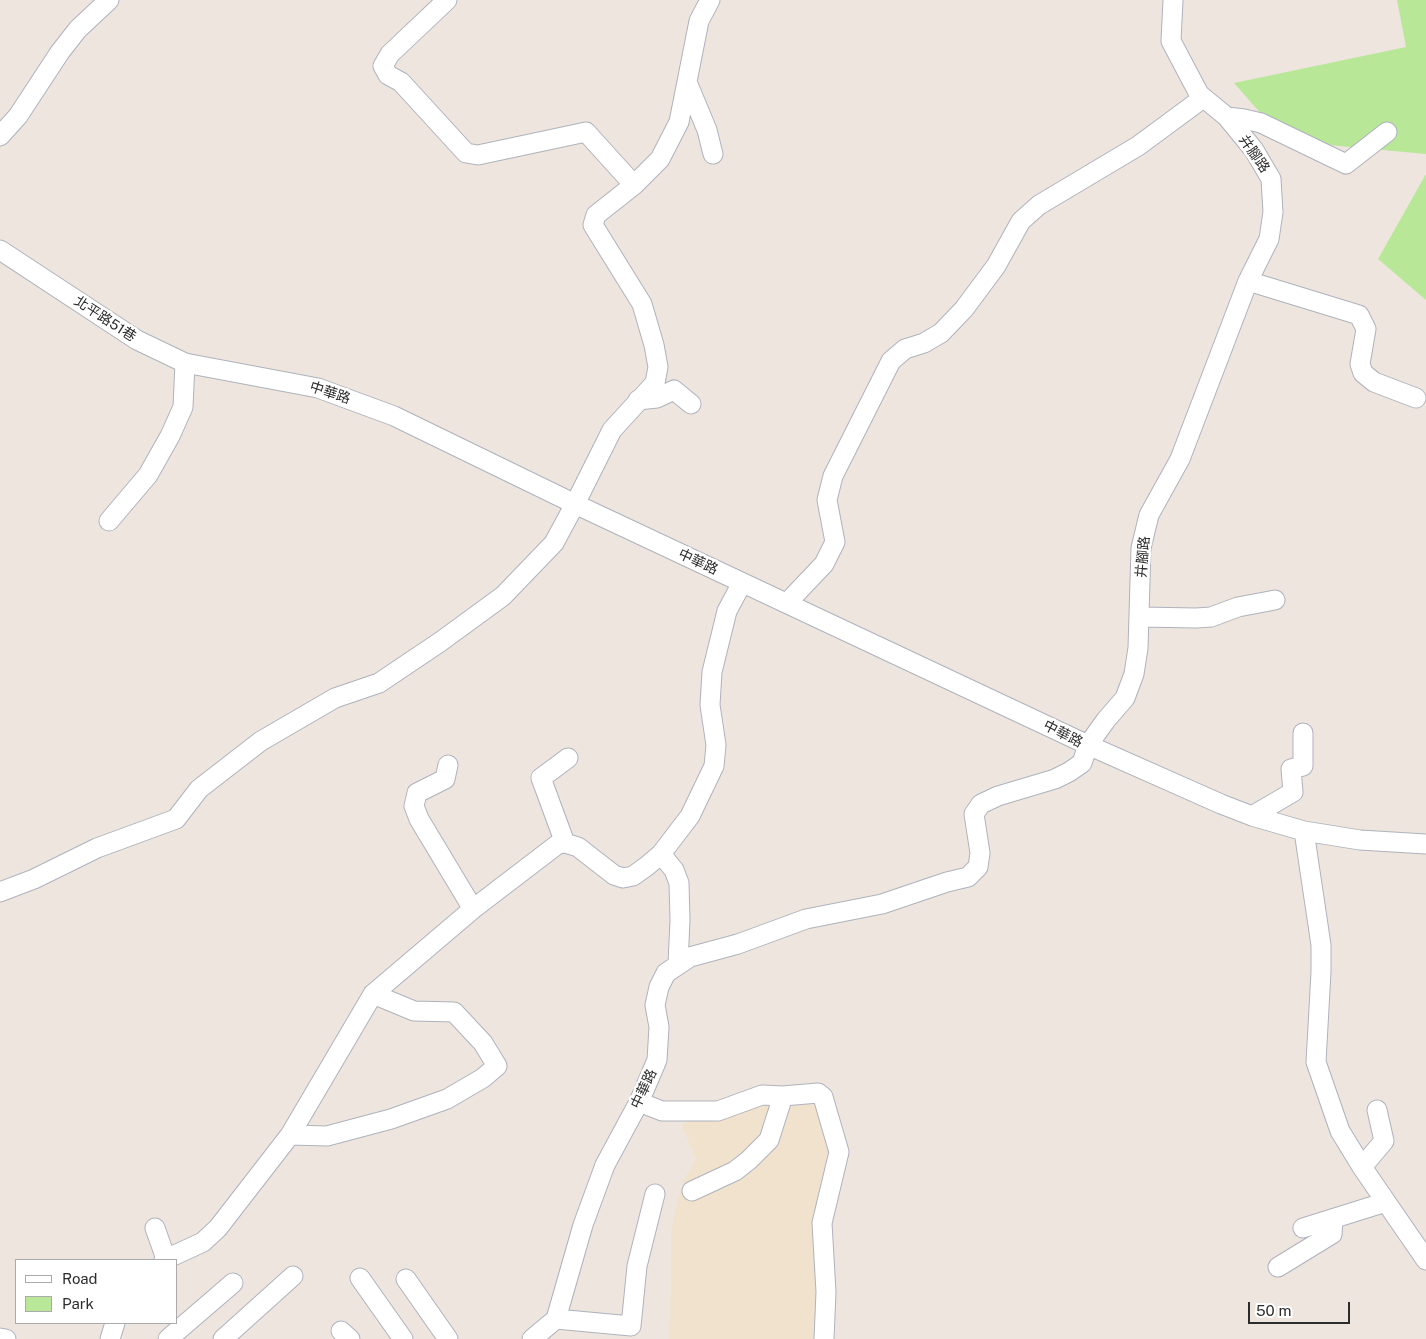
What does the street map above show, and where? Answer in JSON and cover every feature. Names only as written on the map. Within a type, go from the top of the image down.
[{"type":"street","points":[[0,136],[18,116],[60,52],[78,29],[109,0]]},
{"type":"street","points":[[447,0],[390,54],[383,66],[388,75],[401,82],[466,153],[478,155],[586,132],[634,185]]},
{"type":"street","points":[[0,892],[34,879],[97,848],[176,819],[199,789],[261,741],[335,698],[379,683],[440,642],[503,596],[554,543],[612,430],[655,383],[658,367],[654,345],[642,304],[593,225],[596,215],[634,185],[660,159],[679,122],[699,21],[710,0]]},
{"type":"street","name":"井腳路","points":[[1088,745],[1125,698],[1134,674],[1140,617],[1141,548],[1149,515],[1180,459],[1248,281],[1269,239],[1273,212],[1271,179],[1254,150],[1227,117],[1199,94],[1171,41],[1173,0]]},
{"type":"street","points":[[687,82],[707,130],[713,154]]},
{"type":"street","points":[[787,603],[824,564],[835,542],[827,500],[833,476],[891,361],[905,350],[924,343],[941,333],[964,309],[996,266],[1021,221],[1039,205],[1138,146],[1203,98]]},
{"type":"street","points":[[1227,117],[1261,124],[1346,164],[1387,132]]},
{"type":"street","name":"北平路51巷","points":[[0,250],[136,340],[185,363],[219,370]]},
{"type":"street","points":[[1248,281],[1359,315],[1366,328],[1360,364],[1364,373],[1374,382],[1416,398]]},
{"type":"street","points":[[109,520],[148,476],[170,436],[183,407],[185,363]]},
{"type":"street","name":"中華路","points":[[219,370],[318,388],[394,416],[575,504],[1088,745],[1082,763],[1069,772],[1054,779],[998,796],[981,804],[974,814],[980,853],[978,866],[968,877],[947,882],[882,904],[806,919],[738,944],[690,957],[666,973],[659,987],[655,1005],[659,1027],[658,1060],[639,1102],[605,1165],[583,1225],[556,1319]]},
{"type":"street","points":[[638,400],[656,398],[674,390],[690,404]]},
{"type":"street","points":[[167,1259],[203,1242],[218,1228],[290,1135],[373,994],[473,909],[558,844],[565,843],[578,847],[614,875],[624,878],[633,876],[661,854],[690,816],[714,766],[716,745],[710,705],[712,672],[726,611],[742,582]]},
{"type":"street","points":[[1140,617],[1211,617],[1238,607],[1275,600]]},
{"type":"street","points":[[1252,816],[1293,792],[1291,769],[1303,766],[1303,733]]},
{"type":"street","points":[[1088,745],[1220,804],[1252,816],[1304,831],[1360,840],[1426,844]]},
{"type":"street","points":[[565,843],[541,778],[568,758]]},
{"type":"street","points":[[448,765],[445,779],[416,793],[414,806],[418,819],[473,909]]},
{"type":"street","points":[[1304,831],[1321,945],[1316,1062],[1340,1131],[1362,1167],[1426,1260]]},
{"type":"street","points":[[661,854],[674,870],[679,883],[678,964]]},
{"type":"street","points":[[290,1135],[327,1136],[391,1119],[447,1099],[483,1078],[497,1066],[483,1043],[454,1012],[414,1011],[373,994]]},
{"type":"street","points":[[639,1102],[662,1111],[718,1111],[762,1095],[783,1096],[818,1093],[824,1097],[839,1152],[822,1223],[826,1292],[824,1339]]},
{"type":"street","points":[[692,1191],[735,1171],[769,1140],[783,1096]]},
{"type":"street","points":[[1362,1167],[1384,1141],[1377,1110]]},
{"type":"street","points":[[535,1336],[556,1319],[631,1326],[637,1266],[655,1194]]},
{"type":"street","points":[[1303,1228],[1386,1202]]},
{"type":"street","points":[[1278,1267],[1332,1234],[1333,1218]]},
{"type":"street","points":[[155,1228],[165,1259]]},
{"type":"street","points":[[223,1339],[293,1276]]},
{"type":"street","points":[[360,1278],[402,1339]]},
{"type":"street","points":[[406,1279],[448,1339]]},
{"type":"street","points":[[168,1339],[233,1283]]},
{"type":"street","points":[[110,1339],[116,1324]]},
{"type":"street","points":[[535,1336],[556,1339]]},
{"type":"street","points":[[0,1338],[6,1339]]},
{"type":"shaded area","points":[[784,1087],[833,1092],[849,1155],[840,1169],[826,1215],[830,1339],[670,1339],[671,1232],[684,1179],[696,1159],[681,1124]]},
{"type":"green space","points":[[1397,0],[1426,0],[1426,154],[1285,141],[1234,83],[1406,47]]},
{"type":"green space","points":[[1426,174],[1426,300],[1378,259]]}]
